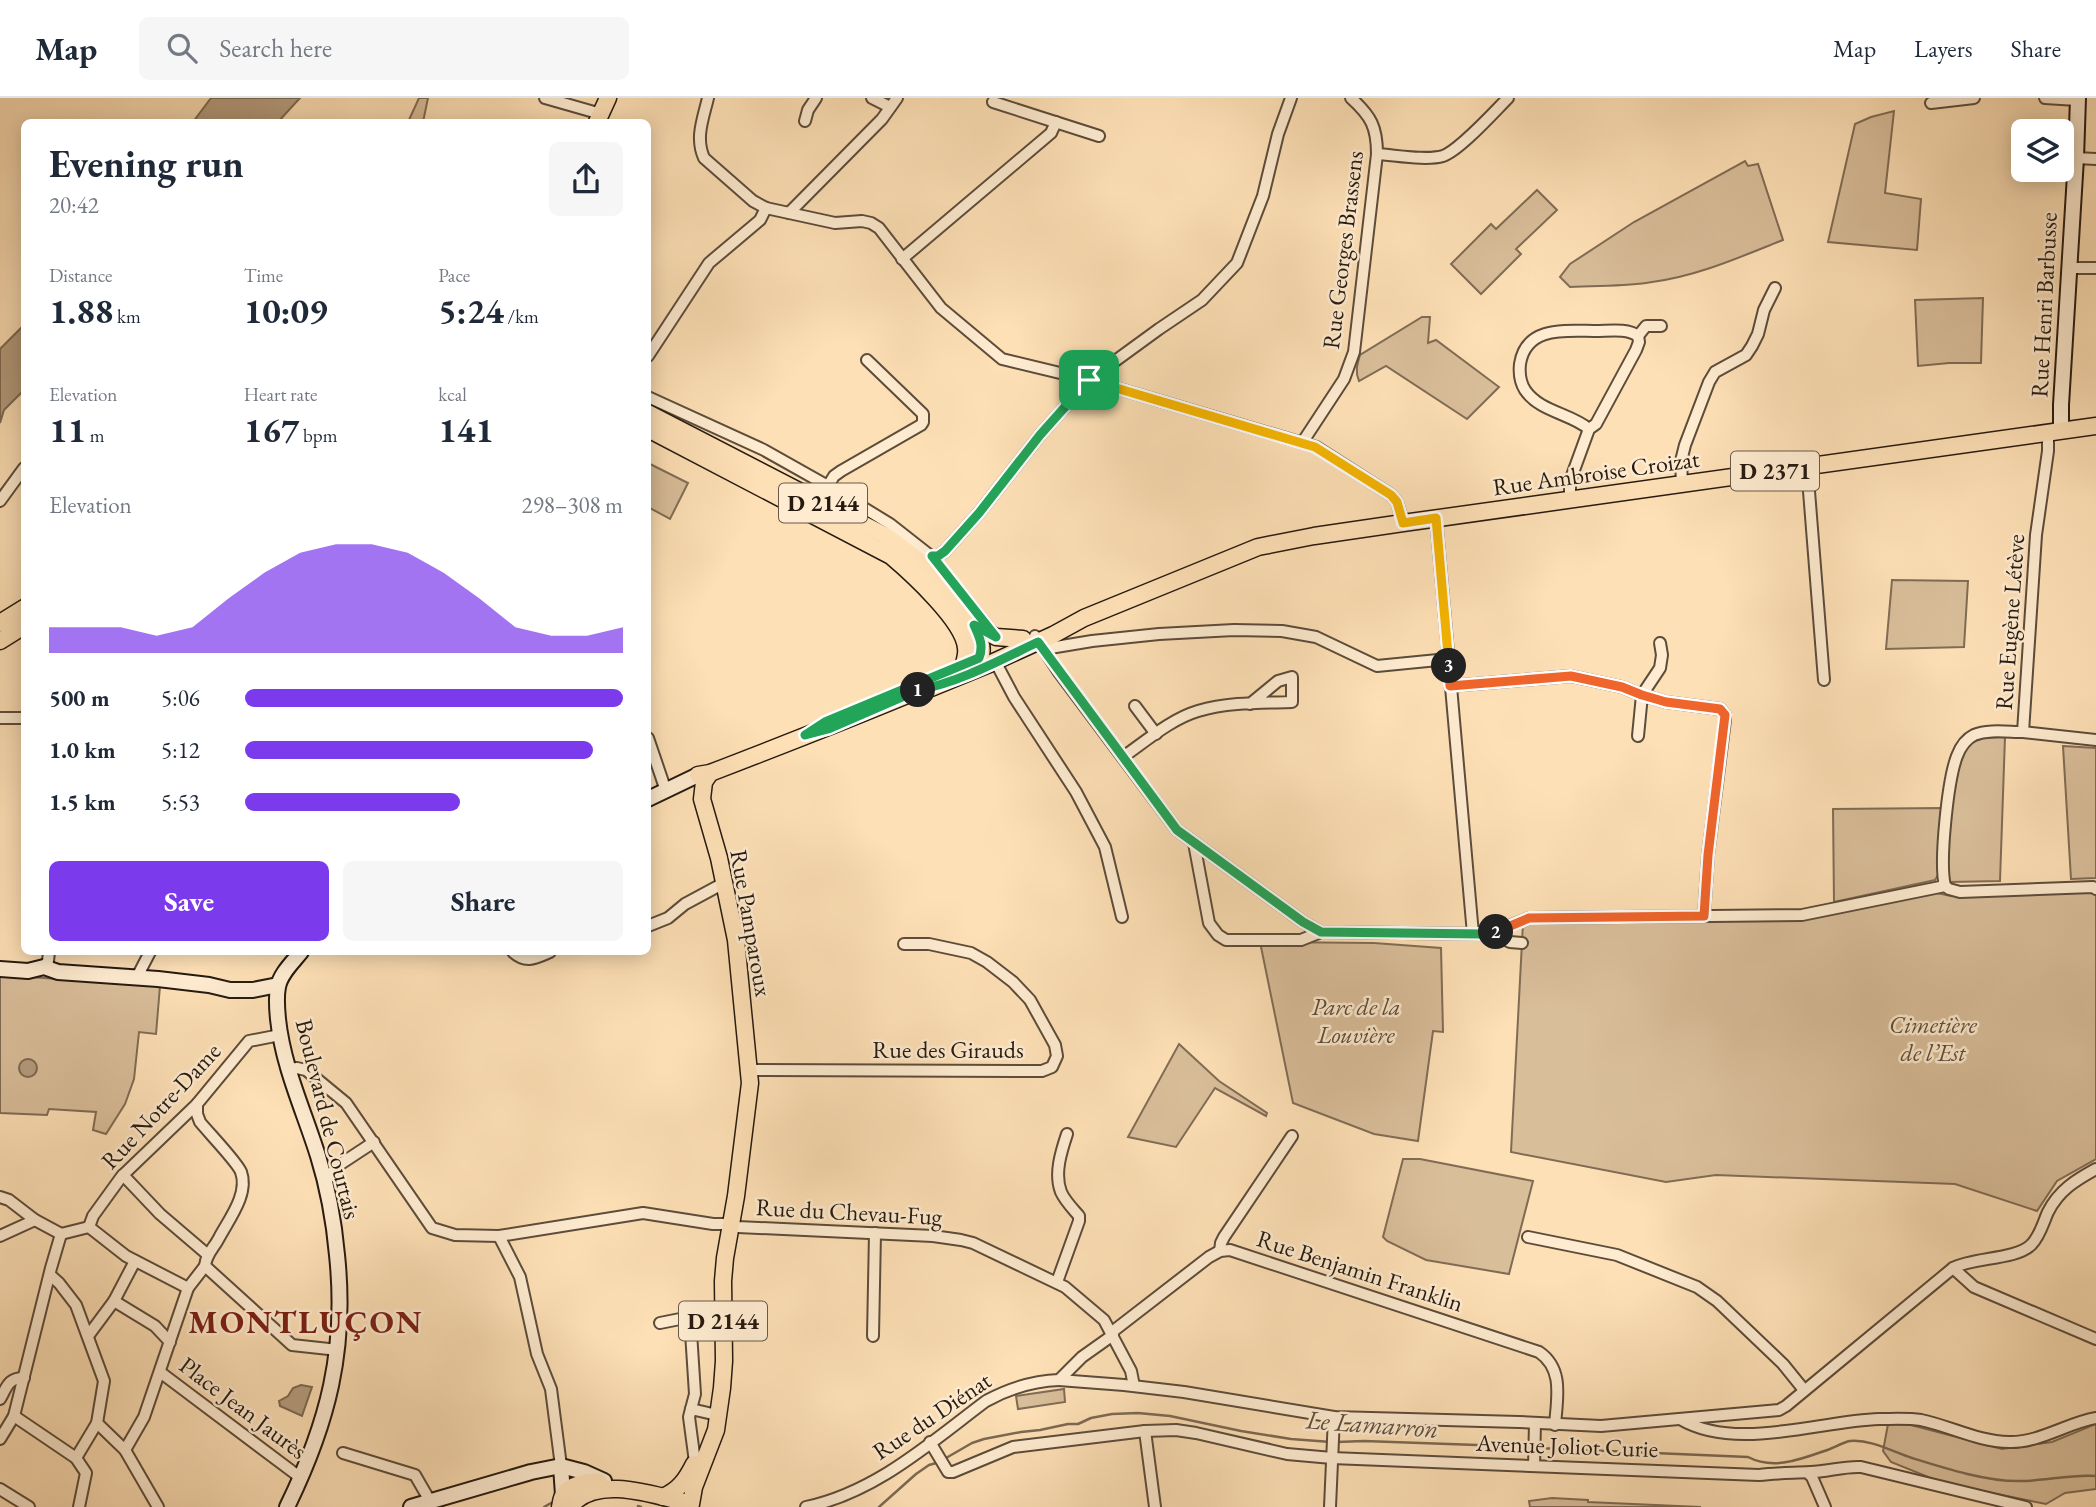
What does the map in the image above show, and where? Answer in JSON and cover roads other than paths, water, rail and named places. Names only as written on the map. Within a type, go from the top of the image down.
[{"type":"main road","points":[[599,118],[608,98]]},
{"type":"main road","name":"Rue Henri Barbusse","points":[[2055,432],[2069,268],[2077,99]]},
{"type":"main road","name":"D 2144","points":[[651,415],[886,536],[923,564],[974,625],[989,652]]},
{"type":"main road","name":"Rue Ambroise Croizat","points":[[1436,518],[2096,426]]},
{"type":"main road","name":"D 2144","points":[[651,432],[891,556],[918,579],[957,626],[989,652]]},
{"type":"main road","name":"D 2371","points":[[989,652],[1039,639],[1258,547],[1436,518]]},
{"type":"main road","points":[[0,623],[21,610]]},
{"type":"main road","name":"D 2144","points":[[957,626],[966,645],[964,664]]},
{"type":"main road","points":[[0,641],[21,628]]},
{"type":"main road","points":[[805,735],[825,722],[989,652],[1039,639]]},
{"type":"main road","points":[[651,798],[805,735],[828,729],[919,690],[931,688],[989,652]]},
{"type":"main road","points":[[666,791],[684,787],[704,777]]},
{"type":"main road","name":"Rue Pamparoux","points":[[704,777],[702,799],[719,858],[736,940],[750,1077]]},
{"type":"main road","points":[[684,787],[702,799]]},
{"type":"main road","points":[[0,969],[27,971],[44,967],[58,972],[137,977],[230,990],[253,990],[278,985],[299,955]]},
{"type":"main road","name":"Boulevard de Courtais","points":[[278,985],[280,1035],[288,1069],[320,1160],[338,1257],[338,1350],[327,1408],[301,1478],[287,1507]]},
{"type":"main road","name":"D 2144","points":[[696,1506],[694,1487],[716,1430],[722,1388],[723,1281],[750,1077]]},
{"type":"main road","name":"D 2144","points":[[663,1497],[675,1492],[687,1479],[717,1417]]},
{"type":"main road","points":[[561,1466],[564,1503]]},
{"type":"main road","points":[[411,1507],[531,1472],[561,1466],[584,1472],[628,1490],[696,1506]]},
{"type":"main road","points":[[564,1503],[587,1487],[607,1483]]},
{"type":"main road","points":[[587,1487],[628,1490]]},
{"type":"street","points":[[545,98],[599,118]]},
{"type":"street","points":[[708,98],[699,138],[704,159],[752,201],[766,208],[835,223],[871,223],[885,234],[941,308],[1002,359],[1089,380],[1315,447],[1391,495],[1397,502],[1403,523]]},
{"type":"street","points":[[805,121],[816,98]]},
{"type":"street","points":[[789,213],[881,119],[893,103],[872,98]]},
{"type":"street","points":[[932,556],[938,556],[945,551],[971,523],[1040,435],[1089,380],[1202,300],[1237,263],[1262,196],[1278,134],[1291,98]]},
{"type":"street","name":"Rue Georges Brassens","points":[[1302,443],[1344,379],[1354,352],[1377,138],[1365,110],[1351,98]]},
{"type":"street","points":[[1377,154],[1431,158],[1444,156],[1457,149],[1508,98]]},
{"type":"street","points":[[1931,103],[1974,98]]},
{"type":"street","points":[[2045,98],[2077,99]]},
{"type":"street","points":[[993,102],[1099,136]]},
{"type":"street","points":[[902,259],[1051,133],[1056,122]]},
{"type":"street","points":[[2076,158],[2096,159]]},
{"type":"street","points":[[651,351],[709,263],[760,220],[766,208]]},
{"type":"street","points":[[2069,268],[2096,268]]},
{"type":"street","points":[[1682,484],[1681,461],[1685,444],[1709,382],[1716,372],[1746,355],[1774,288]]},
{"type":"street","points":[[1638,336],[1646,326],[1661,326]]},
{"type":"street","points":[[1570,499],[1570,481],[1590,429],[1636,350],[1638,336],[1633,332],[1621,331],[1551,331],[1538,336],[1522,355],[1520,380],[1526,391],[1544,407],[1581,422],[1590,429]]},
{"type":"street","points":[[828,486],[841,471],[923,422],[923,414],[867,360]]},
{"type":"street","points":[[651,398],[764,450],[890,524],[932,556],[1014,697],[1076,792],[1105,846],[1122,917]]},
{"type":"street","name":"Rue Eugène Létève","points":[[1945,886],[1943,854],[1952,773],[1957,754],[1974,735],[2023,732],[2036,535],[2048,451],[2055,432]]},
{"type":"street","points":[[1807,466],[1824,680]]},
{"type":"street","points":[[0,501],[21,472]]},
{"type":"street","points":[[1436,518],[1473,934]]},
{"type":"street","points":[[1039,639],[1092,641],[1159,634],[1270,631],[1316,637],[1377,666],[1448,659]]},
{"type":"street","points":[[1039,639],[1058,671],[1177,830],[1303,922],[1321,932]]},
{"type":"street","points":[[1638,736],[1642,695],[1660,668],[1660,643]]},
{"type":"street","points":[[1450,686],[1571,676],[1622,687],[1666,702],[1720,709],[1725,715],[1708,855],[1704,916]]},
{"type":"street","points":[[1123,757],[1175,721],[1196,711],[1250,704]]},
{"type":"street","points":[[1135,706],[1156,734]]},
{"type":"street","points":[[0,718],[21,718]]},
{"type":"street","points":[[2023,732],[2096,740]]},
{"type":"street","points":[[651,747],[666,791]]},
{"type":"street","points":[[1194,843],[1209,923],[1218,935],[1226,940],[1301,940],[1321,932],[1492,933],[1529,918],[1802,915],[1945,886],[1960,892],[2096,889]]},
{"type":"street","points":[[651,925],[668,918],[685,904],[724,883]]},
{"type":"street","points":[[1492,933],[1510,942],[1522,943]]},
{"type":"street","name":"Rue des Girauds","points":[[750,1077],[1029,1072],[1052,1067],[1057,1056],[1055,1045],[1030,1000],[1013,982],[971,953],[929,944],[904,944]]},
{"type":"street","points":[[44,967],[49,955]]},
{"type":"street","points":[[137,977],[148,955]]},
{"type":"street","points":[[517,955],[533,960],[544,955]]},
{"type":"street","name":"Rue Notre-Dame","points":[[89,1227],[93,1216],[123,1175],[197,1104],[249,1041],[280,1035]]},
{"type":"street","name":"Rue du Chevau-Fug","points":[[288,1069],[306,1070],[346,1103],[432,1228],[455,1235],[499,1236],[643,1213],[738,1227],[946,1237],[961,1240],[1057,1282],[1104,1320],[1131,1371],[1133,1386]]},
{"type":"street","points":[[125,1450],[144,1417],[188,1288],[216,1244],[241,1196],[243,1185],[240,1169],[200,1122],[197,1104]]},
{"type":"street","points":[[1057,1282],[1079,1221],[1079,1216],[1061,1193],[1059,1180],[1061,1152],[1067,1135]]},
{"type":"street","points":[[1220,1251],[1224,1237],[1292,1136]]},
{"type":"street","points":[[325,1180],[339,1164],[374,1142]]},
{"type":"street","points":[[320,1160],[339,1164]]},
{"type":"street","points":[[2096,1169],[2060,1192],[2038,1237],[2029,1247],[2017,1253],[1963,1263],[1953,1268],[1974,1287],[2096,1339]]},
{"type":"street","points":[[123,1175],[252,1309],[292,1345],[338,1350]]},
{"type":"street","points":[[0,1197],[9,1200],[35,1220],[61,1234],[89,1227],[135,1261],[188,1288]]},
{"type":"street","points":[[0,1236],[35,1220]]},
{"type":"street","points":[[873,1336],[875,1233]]},
{"type":"street","points":[[0,1439],[14,1416],[61,1234]]},
{"type":"street","points":[[508,1252],[519,1234]]},
{"type":"street","points":[[499,1236],[520,1277],[537,1354],[552,1393],[561,1466]]},
{"type":"street","points":[[1528,1237],[1616,1255],[1697,1287],[1727,1310],[1783,1364],[1804,1390]]},
{"type":"street","name":"Rue Benjamin Franklin","points":[[1112,1334],[1220,1251],[1230,1250],[1539,1352],[1548,1358],[1555,1370],[1555,1425]]},
{"type":"street","points":[[88,1336],[116,1296],[135,1261]]},
{"type":"street","name":"Rue du Diénat","points":[[806,1507],[840,1497],[880,1479],[986,1401],[999,1394],[1041,1381],[1133,1386],[1334,1417],[1601,1426],[1779,1410],[1953,1268]]},
{"type":"street","points":[[50,1272],[72,1298],[104,1381],[97,1423],[76,1458]]},
{"type":"street","points":[[116,1296],[155,1326],[170,1342]]},
{"type":"street","points":[[660,1323],[690,1317],[695,1394],[689,1417],[695,1462]]},
{"type":"street","points":[[1059,1380],[1082,1357],[1112,1334]]},
{"type":"street","name":"Place Jean Jaurès","points":[[160,1372],[301,1478]]},
{"type":"street","points":[[0,1399],[7,1384],[16,1378],[24,1378]]},
{"type":"street","points":[[691,1409],[717,1417]]},
{"type":"street","points":[[14,1416],[76,1458],[86,1473],[79,1507]]},
{"type":"street","points":[[1330,1507],[1334,1417]]},
{"type":"street","points":[[1680,1419],[1696,1428],[1724,1432],[1781,1433],[1853,1421],[1920,1420],[2010,1443],[2096,1418]]},
{"type":"street","points":[[97,1423],[125,1450],[158,1507]]},
{"type":"street","points":[[1534,1461],[1535,1423]]},
{"type":"street","name":"Avenue Joliot Curie","points":[[930,1442],[948,1472],[1013,1447],[1145,1431],[1176,1430],[1287,1454],[1332,1458],[1534,1461],[1759,1475],[1801,1471],[1808,1473],[1861,1466],[2026,1507]]},
{"type":"street","points":[[1145,1431],[1155,1507]]},
{"type":"street","points":[[343,1453],[415,1475],[430,1501]]},
{"type":"street","points":[[1808,1473],[1825,1507]]},
{"type":"street","points":[[0,1489],[30,1507]]},
{"type":"waterway","name":"Le Lamarron","points":[[946,1458],[984,1439],[1078,1424],[1112,1414],[1170,1416],[1241,1431],[1331,1442]]},
{"type":"waterway","name":"Le Lamarron","points":[[1537,1448],[1748,1457],[1779,1463],[1858,1441],[1980,1477],[2030,1481],[2096,1476]]},
{"type":"waterway","name":"Le Lamarron","points":[[1337,1442],[1530,1447]]},
{"type":"waterway","name":"Le Lamarron","points":[[879,1507],[916,1474],[929,1465],[940,1462]]},
{"type":"waterway","name":"Le Lamarron","points":[[544,1507],[551,1503]]},
{"type":"district","name":"MONTLUÇON","points":[[306,1322]]},
{"type":"park label","name":"Parc de la Louvière","points":[[1356,1021]]},
{"type":"park label","name":"Cimetière de l’Est","points":[[1933,1039]]}]
